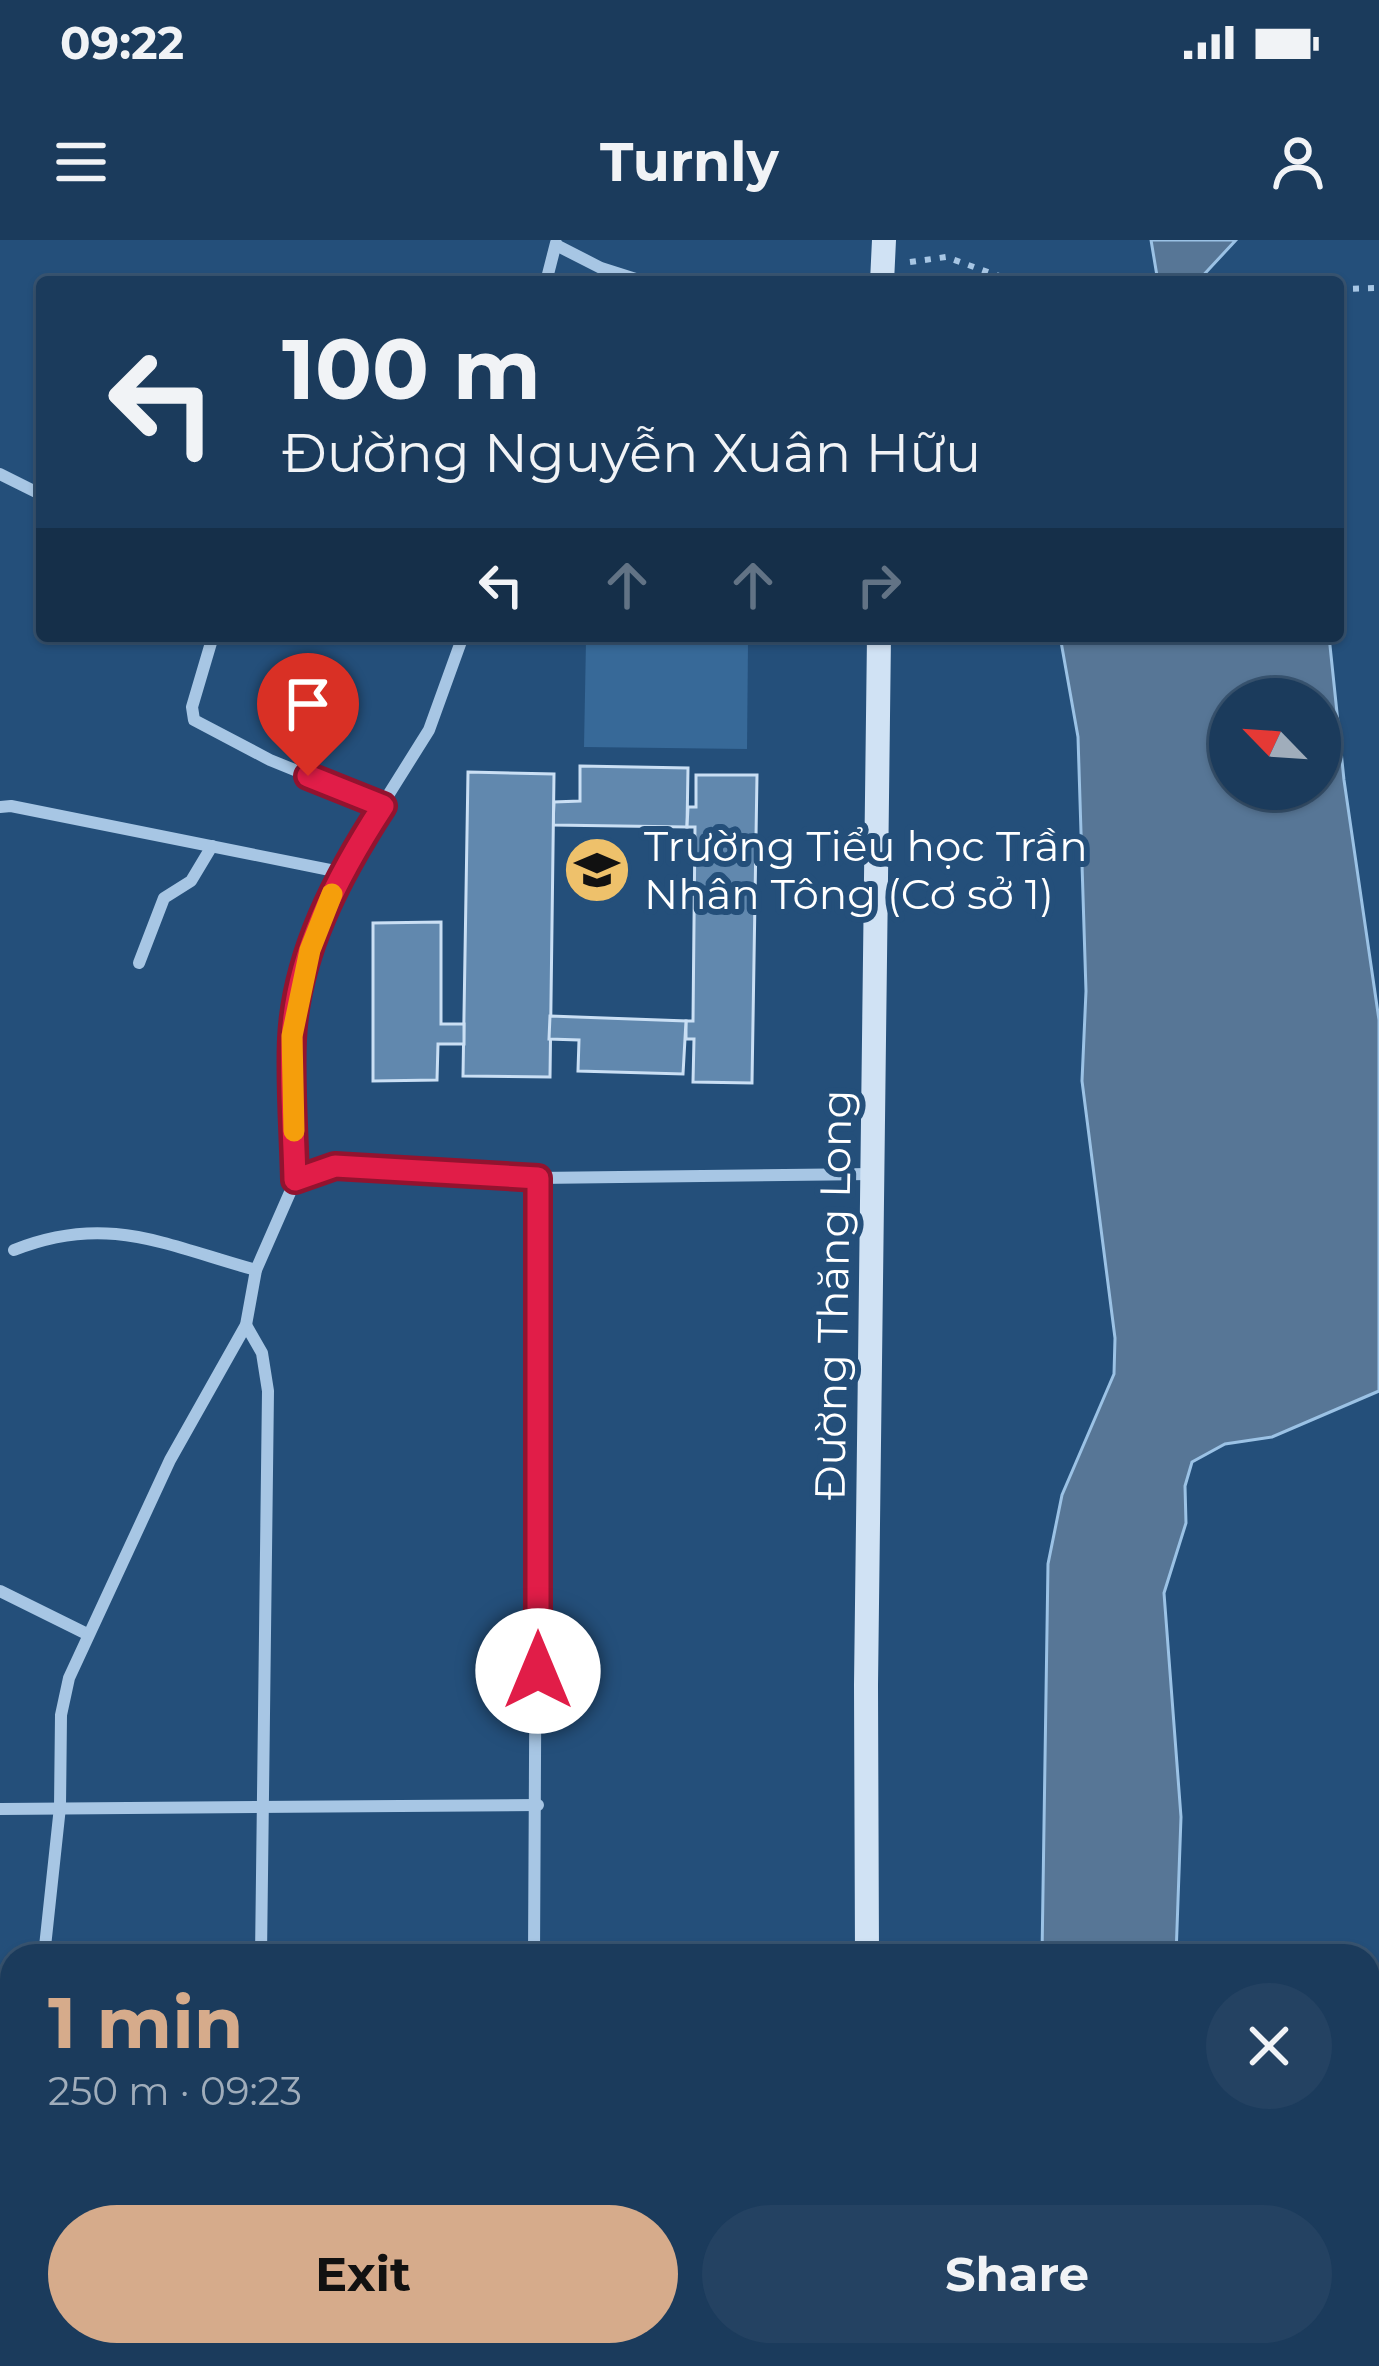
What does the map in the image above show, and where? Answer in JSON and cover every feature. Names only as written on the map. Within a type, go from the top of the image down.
[{"type":"street","points":[[882,274],[884,240]]},
{"type":"street","points":[[548,276],[556,242],[601,268],[626,276]]},
{"type":"street","points":[[0,474],[36,492]]},
{"type":"street","points":[[211,642],[191,706],[194,720],[270,760],[383,806]]},
{"type":"street","points":[[45,1944],[60,1807],[61,1715],[87,1634],[170,1460],[246,1325],[256,1270],[295,1180],[292,1036],[310,950],[340,872],[429,730],[461,642]]},
{"type":"street","name":"Đường Thăng Long","points":[[867,1944],[867,1526],[876,1174],[879,642]]},
{"type":"street","points":[[0,807],[340,872]]},
{"type":"street","points":[[139,963],[164,898],[191,881],[212,846]]},
{"type":"street","points":[[295,1180],[335,1166],[538,1178],[876,1174]]},
{"type":"street","points":[[534,1944],[538,1178]]},
{"type":"street","points":[[14,1250],[75,1231],[118,1232],[256,1270]]},
{"type":"street","points":[[246,1325],[262,1353],[268,1391],[261,1944]]},
{"type":"street","points":[[0,1591],[87,1634]]},
{"type":"street","points":[[0,1809],[538,1805]]},
{"type":"path","points":[[882,274],[946,256],[1000,276]]},
{"type":"path","points":[[1344,289],[1379,288]]},
{"type":"shaded area","points":[[1151,240],[1236,240],[1203,276],[1157,276]]},
{"type":"shaded area","points":[[586,642],[748,642],[747,749],[584,747]]},
{"type":"shaded area","points":[[1061,642],[1330,642],[1333,678],[1209,678],[1209,810],[1341,810],[1341,751],[1379,1020],[1379,1391],[1272,1437],[1225,1444],[1192,1462],[1185,1486],[1186,1523],[1164,1593],[1181,1817],[1176,1944],[1042,1944],[1048,1564],[1062,1495],[1114,1374],[1115,1338],[1082,1081],[1086,991],[1078,737]]},
{"type":"building","points":[[580,766],[688,768],[687,827],[553,825],[554,802],[580,801]]},
{"type":"building","points":[[468,772],[554,774],[550,1077],[463,1076]]},
{"type":"building","points":[[696,775],[757,775],[752,1083],[693,1082],[694,1039],[686,1039],[686,1021],[693,1021],[695,827],[687,827],[688,807],[696,807]]},
{"type":"building","points":[[441,922],[441,1024],[464,1024],[464,1044],[438,1044],[437,1080],[373,1081],[373,923]]},
{"type":"building","points":[[550,1016],[686,1021],[683,1074],[578,1071],[579,1040],[549,1039]]},
{"type":"slow traffic","points":[[294,1131],[292,1036],[310,950],[332,894]]},
{"type":"place","name":"Trường Tiểu học Trần Nhân Tông (Cơ sở 1)","points":[[597,870]]},
{"type":"route","points":[[308,776],[383,806],[340,872],[310,950],[292,1036],[295,1180],[335,1166],[538,1178],[538,1671]]}]
